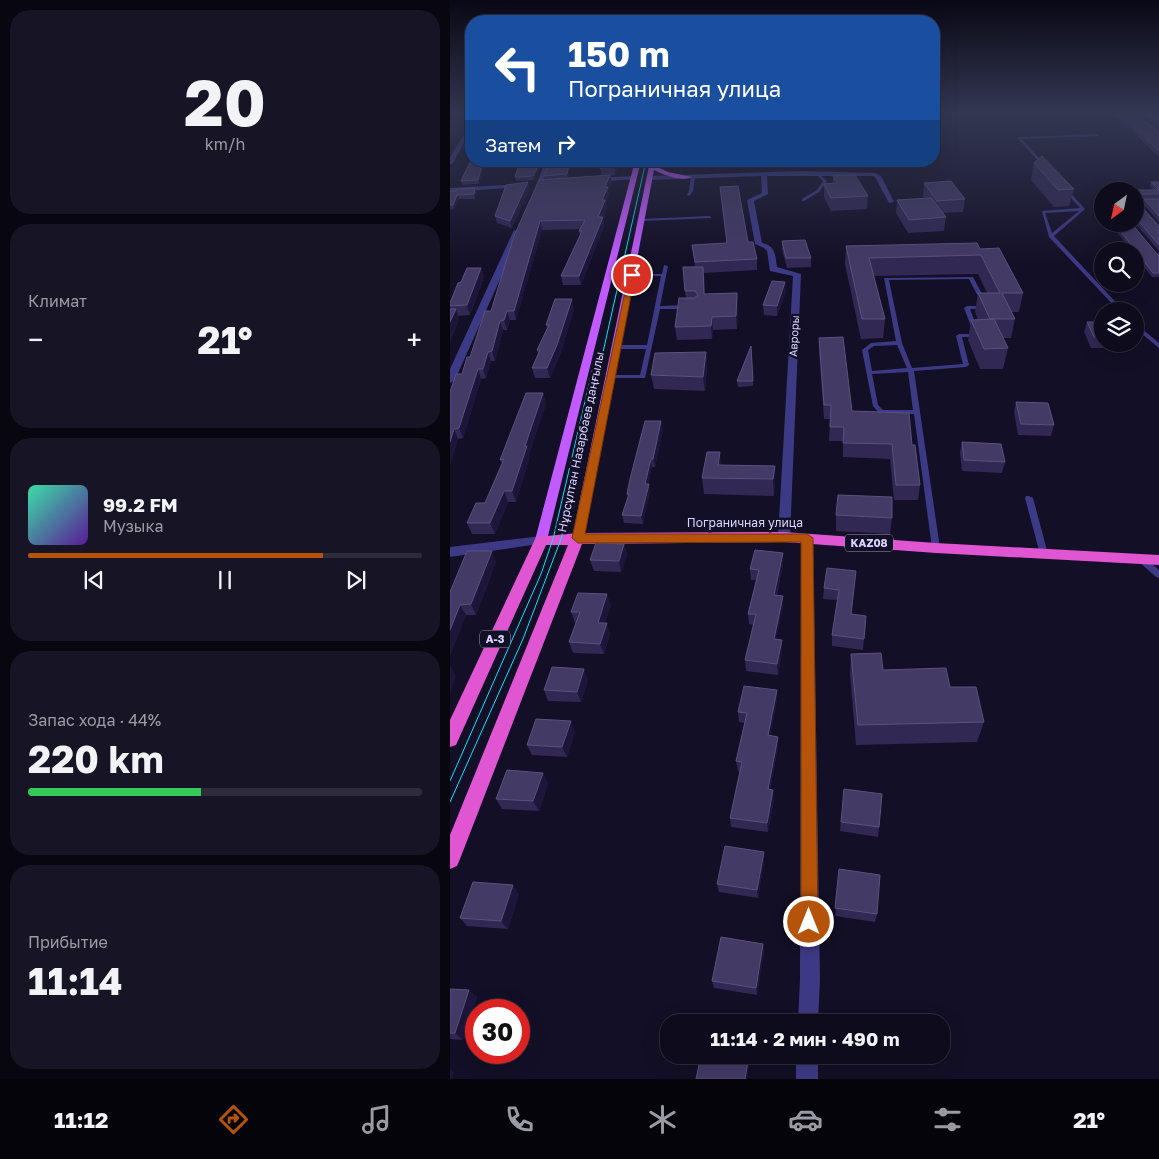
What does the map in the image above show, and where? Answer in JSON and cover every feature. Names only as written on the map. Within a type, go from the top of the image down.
[{"type":"highway","name":"Пограничная улица","points":[[541,540],[578,538],[784,537],[936,548],[1159,560]]},
{"type":"highway","name":"Нұрсұлтан Назарбаев даңғылы","points":[[450,859],[578,538]]},
{"type":"highway","name":"Нұрсұлтан Назарбаев даңғылы","points":[[450,739],[541,540]]},
{"type":"main road","name":"Нұрсұлтан Назарбаев даңғылы","points":[[541,540],[637,167]]},
{"type":"main road","name":"Нұрсұлтан Назарбаев даңғылы","points":[[578,538],[652,167]]},
{"type":"main road","points":[[657,167],[666,174],[691,177]]},
{"type":"main road","points":[[634,178],[649,178]]},
{"type":"street","points":[[532,201],[546,167]]},
{"type":"street","points":[[649,178],[764,174],[801,170],[818,174],[876,175],[892,202]]},
{"type":"street","name":"Авроры","points":[[764,174],[765,194],[750,200],[759,244],[766,246],[771,251],[773,269],[797,274],[784,537]]},
{"type":"street","points":[[587,181],[634,178]]},
{"type":"street","points":[[450,190],[549,183]]},
{"type":"street","points":[[450,380],[519,228]]},
{"type":"street","points":[[807,538],[810,979],[808,1014]]},
{"type":"street","name":"Пограничная улица","points":[[450,552],[541,540]]},
{"type":"street","points":[[807,1064],[807,1079]]},
{"type":"lane","points":[[1041,162],[1051,174]]},
{"type":"lane","points":[[801,167],[801,170],[813,167]]},
{"type":"lane","points":[[803,200],[818,191],[825,181],[818,174]]},
{"type":"lane","points":[[688,195],[691,191],[691,177]]},
{"type":"lane","points":[[1064,188],[1083,209]]},
{"type":"lane","points":[[1148,214],[1136,201],[1159,201]]},
{"type":"lane","points":[[1083,209],[1043,212],[1051,236],[1113,302]]},
{"type":"lane","points":[[1051,236],[1083,209]]},
{"type":"lane","points":[[642,220],[709,217]]},
{"type":"lane","points":[[610,377],[642,377],[666,266]]},
{"type":"lane","points":[[632,275],[664,275]]},
{"type":"lane","points":[[869,373],[911,371],[966,365],[959,336],[977,335],[966,308],[986,307],[971,278],[886,279],[899,342],[911,371],[936,548]]},
{"type":"lane","points":[[657,308],[694,307]]},
{"type":"lane","points":[[1144,333],[1159,346]]},
{"type":"lane","points":[[899,342],[873,344],[865,350],[875,405],[881,412],[917,412]]},
{"type":"lane","points":[[616,348],[649,347]]},
{"type":"lane","points":[[646,362],[654,362]]},
{"type":"lane","points":[[1029,498],[1044,554]]},
{"type":"lane","points":[[1141,559],[1159,575]]},
{"type":"building","points":[[1048,162],[1074,189],[1058,190],[1034,163]]},
{"type":"building","points":[[468,167],[481,167],[478,180],[461,181]]},
{"type":"building","points":[[518,167],[538,167],[533,176],[515,177]]},
{"type":"building","points":[[548,167],[569,167],[567,174],[544,176]]},
{"type":"building","points":[[610,175],[605,187],[608,187],[602,200],[605,200],[598,217],[603,217],[579,276],[561,276],[582,231],[579,231],[585,220],[540,221],[514,311],[507,311],[504,320],[500,321],[492,351],[488,352],[483,369],[478,369],[459,428],[454,429],[450,442],[450,392],[456,374],[462,374],[467,357],[470,357],[485,311],[491,311],[514,236],[539,180]]},
{"type":"building","points":[[855,175],[868,196],[831,198],[824,184],[837,183],[833,176]]},
{"type":"building","points":[[951,181],[965,199],[937,201],[924,183]]},
{"type":"building","points":[[528,182],[510,221],[495,216],[506,185]]},
{"type":"building","points":[[1151,182],[1159,182],[1159,190]]},
{"type":"building","points":[[738,186],[748,242],[753,242],[757,259],[695,262],[692,245],[727,243],[720,187]]},
{"type":"building","points":[[475,188],[474,194],[457,195],[453,205],[450,205],[450,191]]},
{"type":"building","points":[[1144,190],[1159,190],[1159,194],[1144,194]]},
{"type":"building","points":[[931,198],[946,217],[909,220],[897,200]]},
{"type":"building","points":[[1144,199],[1159,199],[1159,216]]},
{"type":"building","points":[[1144,209],[1159,226],[1159,245],[1144,227]]},
{"type":"building","points":[[1121,232],[1139,232],[1159,254],[1159,273],[1153,273],[1144,261],[1144,242],[1129,242]]},
{"type":"building","points":[[805,240],[811,258],[786,258],[782,241]]},
{"type":"building","points":[[977,243],[980,249],[999,248],[1023,293],[1002,293],[1015,319],[990,319],[978,293],[1000,293],[981,255],[869,258],[885,319],[862,319],[846,246]]},
{"type":"building","points":[[683,267],[703,267],[704,294],[737,293],[736,316],[712,317],[711,326],[675,327],[679,298],[694,298],[698,295],[695,291],[685,291]]},
{"type":"building","points":[[467,268],[481,268],[467,305],[450,306],[458,283],[461,282]]},
{"type":"building","points":[[772,281],[785,282],[777,306],[763,305]]},
{"type":"building","points":[[555,299],[572,299],[557,345],[547,368],[532,368],[540,350],[537,350],[549,325],[546,325]]},
{"type":"building","points":[[450,309],[456,309],[450,322]]},
{"type":"building","points":[[994,319],[1008,348],[984,349],[971,320]]},
{"type":"building","points":[[1087,322],[1094,322],[1094,337]]},
{"type":"building","points":[[843,337],[852,411],[909,413],[912,445],[915,445],[920,485],[896,485],[892,444],[843,443],[844,427],[830,427],[831,405],[824,405],[819,338]]},
{"type":"building","points":[[751,346],[753,381],[737,381]]},
{"type":"building","points":[[706,352],[703,377],[651,375],[655,353]]},
{"type":"building","points":[[526,393],[543,393],[512,491],[504,491],[490,523],[467,523],[476,503],[485,503],[504,459],[500,460]]},
{"type":"building","points":[[1016,402],[1048,403],[1054,425],[1021,424]]},
{"type":"building","points":[[645,421],[661,421],[653,459],[651,459],[645,484],[649,484],[641,516],[622,515],[629,494],[627,494],[630,479]]},
{"type":"building","points":[[962,442],[1001,444],[1005,462],[964,460]]},
{"type":"building","points":[[707,452],[720,452],[718,465],[775,466],[773,479],[702,478]]},
{"type":"building","points":[[838,495],[892,497],[892,518],[836,515]]},
{"type":"building","points":[[596,543],[624,544],[619,561],[590,560]]},
{"type":"building","points":[[755,550],[783,553],[774,595],[783,596],[774,639],[782,640],[777,664],[745,660],[756,614],[748,614],[759,570],[750,569]]},
{"type":"building","points":[[467,551],[492,551],[471,604],[460,605],[450,630],[450,592]]},
{"type":"building","points":[[827,568],[856,571],[851,614],[866,616],[864,639],[832,635],[839,590],[824,588]]},
{"type":"building","points":[[578,593],[607,594],[598,623],[607,623],[600,644],[569,642],[580,612],[571,612]]},
{"type":"building","points":[[881,653],[883,670],[946,668],[950,687],[976,687],[984,722],[858,725],[851,654]]},
{"type":"building","points":[[552,667],[584,669],[577,692],[544,690]]},
{"type":"building","points":[[744,686],[777,690],[768,735],[778,737],[768,789],[773,790],[767,823],[730,818],[742,762],[736,761],[747,713],[738,712]]},
{"type":"building","points":[[536,719],[571,721],[562,747],[527,745]]},
{"type":"building","points":[[507,770],[543,773],[533,801],[496,799]]},
{"type":"building","points":[[844,789],[882,794],[879,827],[841,822]]},
{"type":"building","points":[[725,846],[764,852],[757,890],[717,884]]},
{"type":"building","points":[[839,869],[880,875],[877,914],[835,908]]},
{"type":"building","points":[[473,882],[513,885],[501,921],[460,918]]},
{"type":"building","points":[[721,937],[763,944],[756,988],[712,981]]},
{"type":"building","points":[[450,989],[469,990],[455,1033],[450,1033]]},
{"type":"building","points":[[699,1064],[748,1064],[745,1079],[696,1079]]},
{"type":"tram line","points":[[450,802],[523,639],[561,539],[645,167]]},
{"type":"tram line","points":[[450,781],[541,574],[553,539],[594,363]]},
{"type":"route","points":[[632,275],[578,538],[807,538],[809,922]]}]
